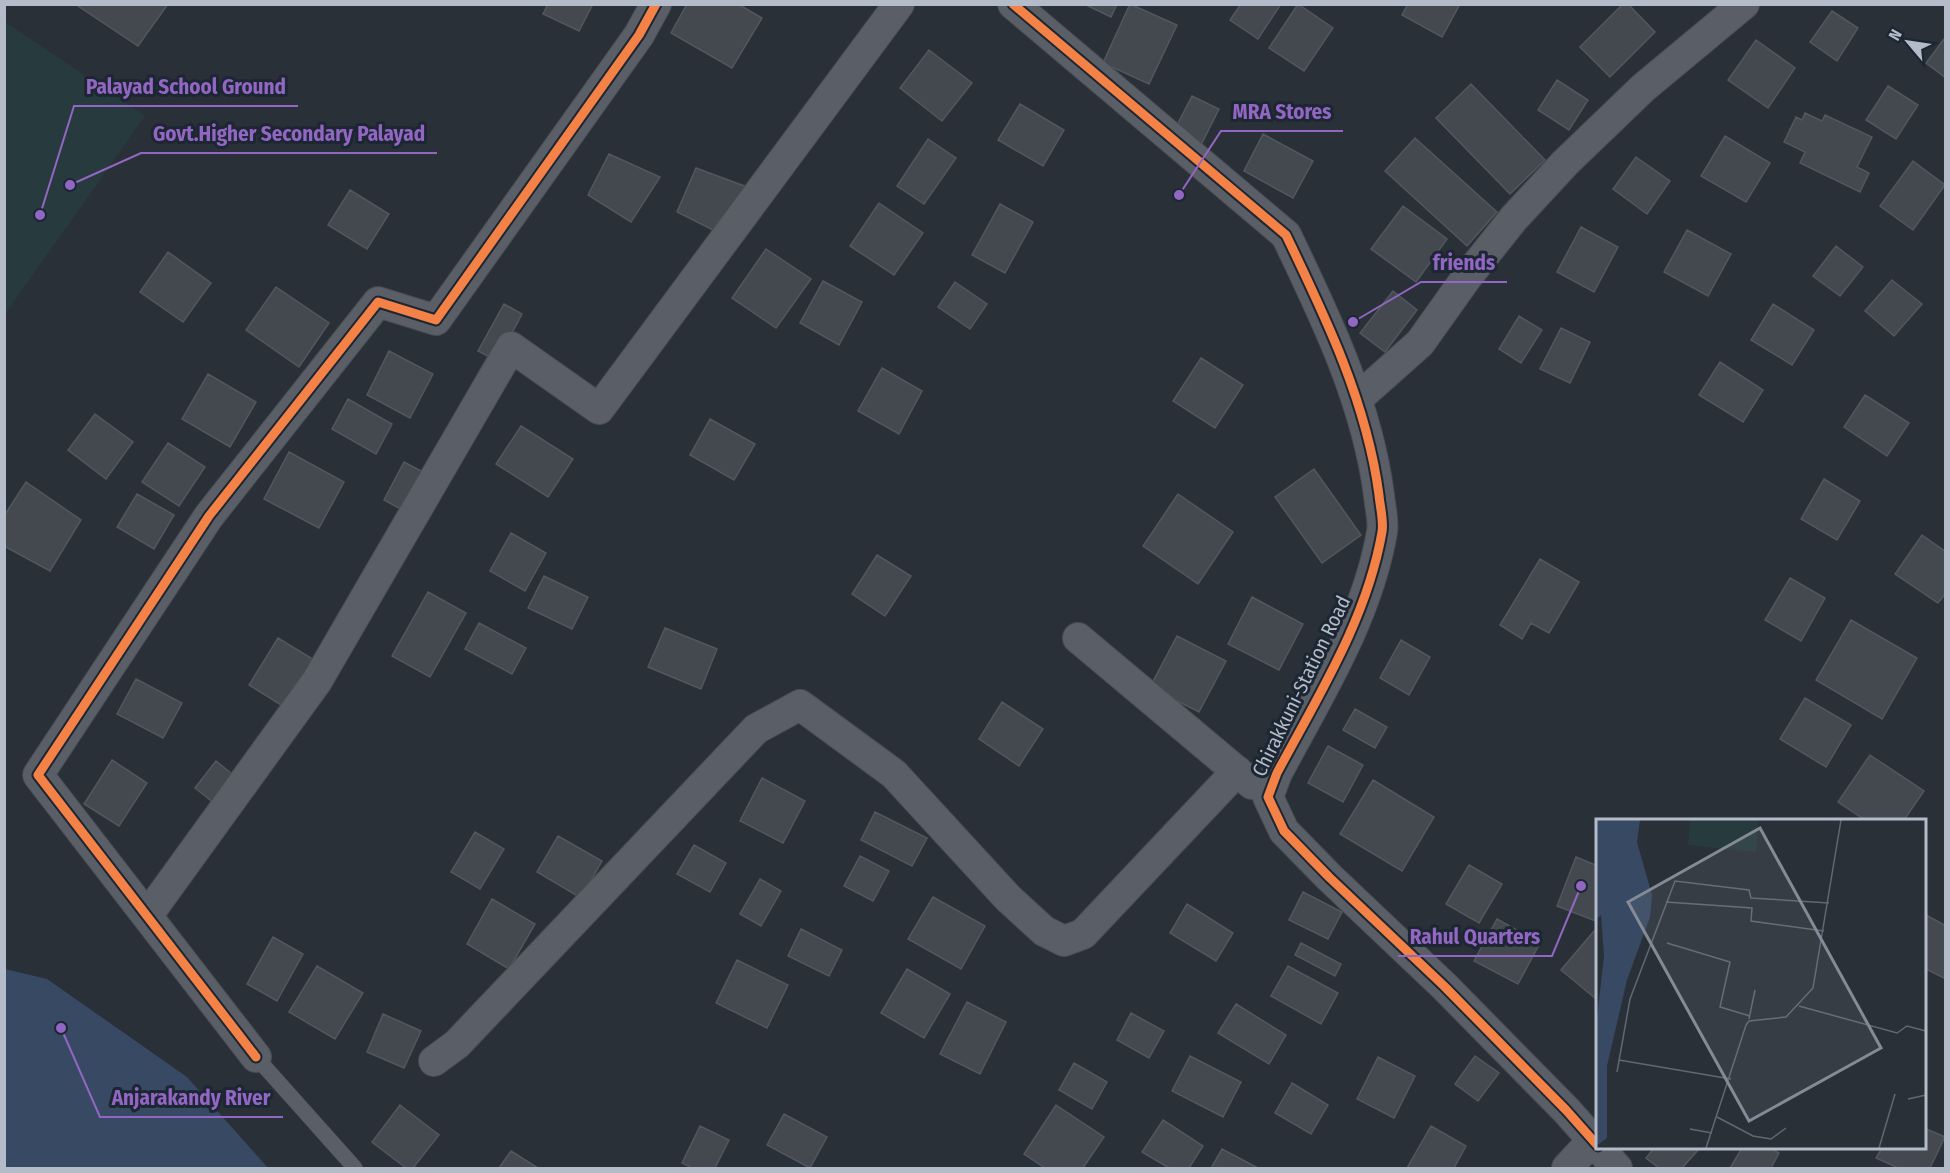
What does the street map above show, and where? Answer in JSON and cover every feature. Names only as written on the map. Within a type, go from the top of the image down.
[{"type":"street","points":[[256,1057],[38,775],[209,516],[378,302],[436,320],[639,35],[656,4]]},
{"type":"street","points":[[147,916],[317,681],[511,347],[599,409],[899,4]]},
{"type":"street","name":"Chirakkuni-Station Road","points":[[1013,4],[1286,235],[1312,287],[1357,399],[1375,461],[1383,529],[1370,581],[1350,635],[1277,773],[1268,797],[1284,831],[1329,878],[1444,986],[1566,1110],[1596,1145]]},
{"type":"street","points":[[1357,399],[1420,343],[1467,277],[1514,218],[1565,163],[1643,88],[1744,4]]},
{"type":"street","points":[[1078,638],[1268,797]]},
{"type":"street","points":[[434,1060],[457,1044],[756,729],[800,705],[894,774],[1008,898],[1044,931],[1064,941],[1083,934],[1237,771]]},
{"type":"street","points":[[1567,1168],[1596,1145]]},
{"type":"street","name":"Chirakkuni-Station Road","points":[[1600,1149],[1617,1168]]},
{"type":"lane","points":[[256,1057],[355,1168]]},
{"type":"green space","points":[[5,22],[145,116],[5,314]]},
{"type":"water","points":[[5,969],[47,979],[187,1077],[268,1168],[5,1168]]},
{"type":"building","points":[[75,4],[168,4],[138,46]]},
{"type":"building","points":[[548,4],[593,4],[579,31],[543,14]]},
{"type":"building","points":[[687,4],[738,4],[762,18],[732,68],[671,33]]},
{"type":"building","points":[[1084,4],[1117,4],[1111,17]]},
{"type":"building","points":[[1130,4],[1177,25],[1149,84],[1103,63]]},
{"type":"building","points":[[1241,4],[1281,4],[1258,39],[1230,20]]},
{"type":"building","points":[[1298,4],[1333,28],[1304,71],[1269,48]]},
{"type":"building","points":[[1408,4],[1460,4],[1442,37],[1402,15]]},
{"type":"building","points":[[1623,4],[1628,4],[1655,32],[1610,77],[1580,47]]},
{"type":"building","points":[[1832,11],[1858,28],[1837,61],[1810,42]]},
{"type":"building","points":[[1944,39],[1946,40],[1946,78],[1926,63]]},
{"type":"building","points":[[1756,40],[1795,68],[1768,108],[1728,80]]},
{"type":"building","points":[[929,50],[972,83],[942,121],[900,88]]},
{"type":"building","points":[[1557,80],[1588,100],[1569,130],[1538,110]]},
{"type":"building","points":[[1471,84],[1545,160],[1510,194],[1436,118]]},
{"type":"building","points":[[1888,86],[1918,105],[1896,139],[1866,120]]},
{"type":"building","points":[[1192,96],[1219,109],[1201,145],[1174,131]]},
{"type":"building","points":[[1020,104],[1064,130],[1043,166],[998,140]]},
{"type":"building","points":[[1805,113],[1822,121],[1825,115],[1872,137],[1857,167],[1869,173],[1860,192],[1800,163],[1805,152],[1784,142],[1796,117],[1802,120]]},
{"type":"building","points":[[1263,134],[1313,161],[1293,198],[1244,171]]},
{"type":"building","points":[[1725,136],[1770,163],[1746,202],[1701,176]]},
{"type":"building","points":[[1415,138],[1497,212],[1467,246],[1385,171]]},
{"type":"building","points":[[928,139],[956,158],[924,204],[897,186]]},
{"type":"building","points":[[609,154],[660,177],[631,222],[588,195]]},
{"type":"building","points":[[1636,157],[1670,181],[1647,214],[1613,189]]},
{"type":"building","points":[[1913,161],[1945,185],[1913,230],[1880,206]]},
{"type":"building","points":[[696,168],[747,187],[719,233],[677,212]]},
{"type":"building","points":[[350,190],[389,214],[367,249],[328,225]]},
{"type":"building","points":[[879,203],[923,233],[894,275],[850,246]]},
{"type":"building","points":[[1000,204],[1033,222],[1005,273],[972,255]]},
{"type":"building","points":[[1403,206],[1447,239],[1416,282],[1371,249]]},
{"type":"building","points":[[1581,227],[1618,247],[1594,292],[1557,272]]},
{"type":"building","points":[[1687,230],[1731,254],[1708,296],[1664,272]]},
{"type":"building","points":[[1836,246],[1863,267],[1840,296],[1813,276]]},
{"type":"building","points":[[766,249],[811,279],[776,328],[732,298]]},
{"type":"building","points":[[168,252],[211,283],[183,322],[140,292]]},
{"type":"building","points":[[1892,280],[1922,304],[1894,336],[1865,311]]},
{"type":"building","points":[[823,281],[862,302],[839,345],[800,323]]},
{"type":"building","points":[[955,282],[987,304],[970,329],[938,307]]},
{"type":"building","points":[[276,287],[329,323],[299,367],[246,330]]},
{"type":"building","points":[[1393,291],[1417,310],[1385,352],[1360,333]]},
{"type":"building","points":[[504,304],[522,314],[497,361],[478,351]]},
{"type":"building","points":[[1773,304],[1814,330],[1792,365],[1751,340]]},
{"type":"building","points":[[1519,316],[1542,330],[1521,363],[1499,349]]},
{"type":"building","points":[[1561,328],[1590,342],[1570,383],[1540,369]]},
{"type":"building","points":[[389,351],[433,374],[410,418],[367,395]]},
{"type":"building","points":[[1201,358],[1243,385],[1215,428],[1173,401]]},
{"type":"building","points":[[1720,362],[1763,390],[1743,422],[1699,395]]},
{"type":"building","points":[[882,368],[922,391],[899,434],[858,411]]},
{"type":"building","points":[[208,374],[256,402],[230,447],[182,419]]},
{"type":"building","points":[[1865,395],[1909,423],[1887,456],[1844,427]]},
{"type":"building","points":[[348,399],[392,424],[376,454],[332,429]]},
{"type":"building","points":[[95,414],[133,442],[106,479],[68,450]]},
{"type":"building","points":[[710,419],[755,444],[734,480],[690,455]]},
{"type":"building","points":[[521,426],[573,459],[548,497],[496,464]]},
{"type":"building","points":[[168,443],[205,467],[179,506],[142,482]]},
{"type":"building","points":[[289,452],[344,482],[319,528],[264,499]]},
{"type":"building","points":[[404,462],[427,474],[406,512],[384,500]]},
{"type":"building","points":[[1314,469],[1361,535],[1322,563],[1275,497]]},
{"type":"building","points":[[1824,479],[1860,501],[1837,540],[1801,519]]},
{"type":"building","points":[[26,482],[81,520],[50,571],[4,546],[4,516]]},
{"type":"building","points":[[137,494],[174,515],[154,549],[117,527]]},
{"type":"building","points":[[1178,494],[1233,532],[1198,584],[1143,546]]},
{"type":"building","points":[[511,533],[546,553],[525,591],[490,571]]},
{"type":"building","points":[[1922,535],[1946,552],[1946,593],[1938,603],[1895,574]]},
{"type":"building","points":[[877,555],[911,576],[885,616],[852,594]]},
{"type":"building","points":[[1540,559],[1579,582],[1549,633],[1531,623],[1522,639],[1500,625]]},
{"type":"building","points":[[544,576],[588,597],[572,629],[528,608]]},
{"type":"building","points":[[1790,578],[1825,598],[1801,641],[1765,620]]},
{"type":"building","points":[[428,592],[466,613],[430,677],[392,656]]},
{"type":"building","points":[[1252,597],[1303,624],[1279,670],[1228,644]]},
{"type":"building","points":[[1851,620],[1917,658],[1882,719],[1816,680]]},
{"type":"building","points":[[479,623],[526,648],[512,674],[465,649]]},
{"type":"building","points":[[665,628],[717,649],[701,689],[648,667]]},
{"type":"building","points":[[1177,636],[1226,661],[1199,712],[1150,687]]},
{"type":"building","points":[[278,638],[319,663],[289,710],[249,685]]},
{"type":"building","points":[[1401,640],[1430,657],[1409,695],[1380,678]]},
{"type":"building","points":[[136,679],[182,703],[163,738],[117,714]]},
{"type":"building","points":[[1805,698],[1851,725],[1826,767],[1780,739]]},
{"type":"building","points":[[1002,702],[1043,729],[1019,766],[979,739]]},
{"type":"building","points":[[1355,709],[1387,727],[1375,748],[1343,730]]},
{"type":"building","points":[[1328,746],[1363,765],[1343,802],[1308,783]]},
{"type":"building","points":[[1870,755],[1924,791],[1905,819],[1864,819],[1838,802]]},
{"type":"building","points":[[112,760],[147,783],[119,826],[84,804]]},
{"type":"building","points":[[216,761],[236,777],[215,804],[195,788]]},
{"type":"building","points":[[762,778],[805,801],[783,843],[740,821]]},
{"type":"building","points":[[1373,780],[1434,817],[1402,871],[1340,834]]},
{"type":"building","points":[[875,812],[927,838],[912,866],[861,840]]},
{"type":"building","points":[[475,832],[504,849],[480,889],[451,872]]},
{"type":"building","points":[[558,836],[602,861],[581,898],[537,872]]},
{"type":"building","points":[[694,845],[726,863],[710,892],[677,874]]},
{"type":"building","points":[[860,856],[889,871],[873,901],[844,886]]},
{"type":"building","points":[[1576,857],[1596,865],[1596,921],[1557,906]]},
{"type":"building","points":[[1469,865],[1502,884],[1479,923],[1446,904]]},
{"type":"building","points":[[760,879],[781,891],[761,926],[740,914]]},
{"type":"building","points":[[1303,892],[1342,912],[1328,939],[1289,920]]},
{"type":"building","points":[[933,897],[985,926],[961,969],[908,939]]},
{"type":"building","points":[[492,899],[535,924],[509,969],[467,944]]},
{"type":"building","points":[[1187,904],[1233,933],[1216,961],[1170,933]]},
{"type":"building","points":[[1926,915],[1946,926],[1946,979],[1926,969]]},
{"type":"building","points":[[1497,919],[1540,943],[1518,984],[1474,961]]},
{"type":"building","points":[[801,929],[842,950],[829,976],[788,956]]},
{"type":"building","points":[[1594,931],[1596,932],[1596,999],[1561,970]]},
{"type":"building","points":[[273,937],[303,954],[277,1001],[247,984]]},
{"type":"building","points":[[1301,943],[1341,964],[1335,976],[1295,955]]},
{"type":"building","points":[[737,960],[788,985],[767,1028],[716,1003]]},
{"type":"building","points":[[317,966],[363,993],[335,1039],[289,1012]]},
{"type":"building","points":[[1288,966],[1338,993],[1321,1024],[1271,996]]},
{"type":"building","points":[[907,969],[950,994],[924,1038],[881,1013]]},
{"type":"building","points":[[967,1002],[1006,1022],[980,1074],[940,1054]]},
{"type":"building","points":[[1236,1004],[1286,1035],[1269,1064],[1218,1033]]},
{"type":"building","points":[[1131,1013],[1164,1031],[1149,1058],[1117,1040]]},
{"type":"building","points":[[383,1014],[421,1031],[404,1068],[367,1052]]},
{"type":"building","points":[[1190,1056],[1241,1082],[1223,1117],[1172,1091]]},
{"type":"building","points":[[1475,1056],[1499,1073],[1478,1101],[1455,1084]]},
{"type":"building","points":[[1378,1057],[1415,1076],[1394,1118],[1357,1099]]},
{"type":"building","points":[[1074,1063],[1107,1082],[1092,1109],[1059,1090]]},
{"type":"building","points":[[1292,1083],[1328,1105],[1311,1134],[1275,1113]]},
{"type":"building","points":[[400,1105],[439,1135],[413,1168],[406,1168],[372,1142]]},
{"type":"building","points":[[1056,1105],[1104,1137],[1083,1168],[1045,1168],[1024,1154]]},
{"type":"building","points":[[784,1114],[827,1137],[810,1168],[767,1145]]},
{"type":"building","points":[[1163,1120],[1203,1146],[1189,1168],[1169,1168],[1142,1152]]},
{"type":"building","points":[[700,1126],[729,1140],[715,1168],[692,1168],[682,1163]]},
{"type":"building","points":[[1431,1126],[1466,1146],[1454,1168],[1407,1168]]},
{"type":"building","points":[[1926,1129],[1945,1137],[1930,1168],[1898,1168],[1876,1158],[1881,1149],[1926,1149]]},
{"type":"building","points":[[1222,1149],[1258,1168],[1211,1168]]},
{"type":"building","points":[[1653,1149],[1699,1149],[1682,1168],[1659,1168],[1646,1158]]},
{"type":"building","points":[[1741,1149],[1772,1149],[1779,1153],[1771,1168],[1730,1168]]},
{"type":"building","points":[[511,1151],[538,1168],[499,1168]]},
{"type":"cycle path","points":[[256,1057],[38,775],[209,516],[378,302],[436,320],[639,35],[656,4]]},
{"type":"cycle path","points":[[1013,4],[1286,235],[1330,329],[1355,394],[1373,461],[1382,514],[1382,528],[1375,564],[1353,626],[1277,773],[1268,797],[1284,831],[1444,986],[1566,1110],[1596,1144]]},
{"type":"place","name":"Govt.Higher Secondary Palayad","points":[[70,185]]},
{"type":"place","name":"MRA Stores","points":[[1179,195]]},
{"type":"place","name":"Palayad School Ground","points":[[40,215]]},
{"type":"place","name":"friends","points":[[1353,322]]},
{"type":"place","name":"Rahul Quarters","points":[[1581,886]]},
{"type":"place","name":"Anjarakandy River","points":[[61,1028]]}]
